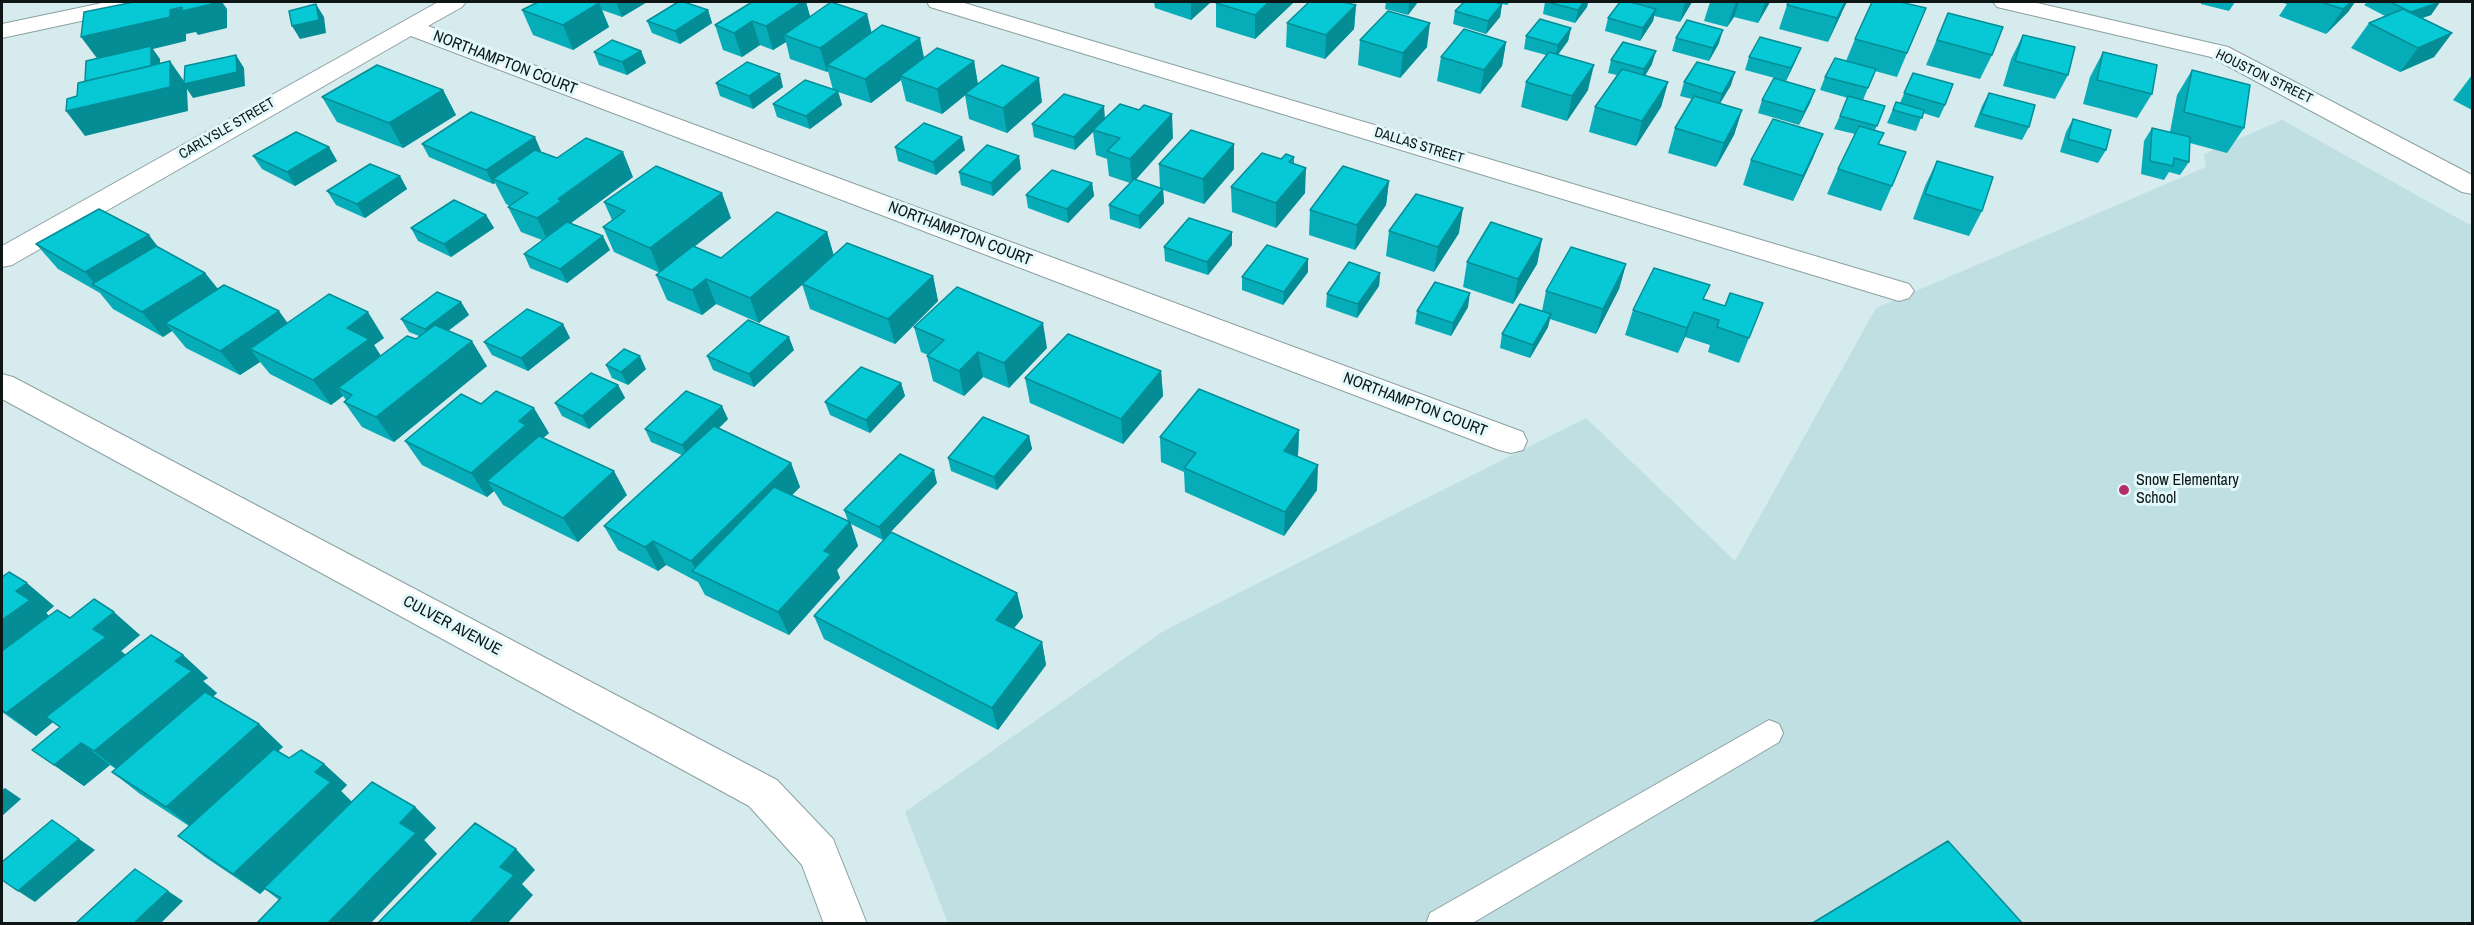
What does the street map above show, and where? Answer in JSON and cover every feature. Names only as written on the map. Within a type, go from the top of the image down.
[{"type":"street","points":[[2,31],[137,2]]},
{"type":"street","name":"CARLYSLE STREET","points":[[2,258],[454,2]]},
{"type":"street","name":"DALLAS STREET","points":[[938,2],[1899,291]]},
{"type":"street","name":"HOUSTON STREET","points":[[2005,2],[2219,52],[2472,186]]},
{"type":"street","name":"NORTHAMPTON COURT","points":[[408,27],[1512,441]]},
{"type":"street","name":"CULVER AVENUE","points":[[2,385],[763,793],[818,853],[846,924]]},
{"type":"lane","points":[[1441,924],[1769,733]]},
{"type":"shaded area","name":"Snow Elementary School","points":[[2282,120],[2472,226],[2472,923],[948,923],[905,812],[1165,630],[1586,418],[1735,561],[1876,308],[2206,167],[2204,154]]},
{"type":"building","points":[[134,2],[212,2],[212,4],[182,11],[182,7],[170,10],[170,17],[81,37],[84,12]]},
{"type":"building","points":[[538,2],[599,3],[563,25],[522,10]]},
{"type":"building","points":[[678,2],[708,10],[675,31],[647,21]]},
{"type":"building","points":[[752,2],[802,2],[766,26],[752,21],[734,33],[715,25]]},
{"type":"building","points":[[831,2],[867,14],[820,48],[784,35]]},
{"type":"building","points":[[1217,2],[1269,2],[1255,15]]},
{"type":"building","points":[[1309,2],[1343,2],[1356,5],[1326,35],[1287,23]]},
{"type":"building","points":[[1464,2],[1502,4],[1488,21],[1455,11]]},
{"type":"building","points":[[1547,2],[1584,2],[1578,10]]},
{"type":"building","points":[[1620,2],[1630,2],[1656,9],[1643,28],[1608,18]]},
{"type":"building","points":[[1789,2],[1845,2],[1837,18],[1787,5]]},
{"type":"building","points":[[1872,2],[1900,2],[1926,8],[1907,53],[1855,39]]},
{"type":"building","points":[[2321,2],[2351,2],[2343,9]]},
{"type":"building","points":[[2390,2],[2440,2],[2411,12]]},
{"type":"building","points":[[316,4],[319,20],[292,26],[289,11]]},
{"type":"building","points":[[2403,9],[2452,33],[2418,48],[2369,23]]},
{"type":"building","points":[[1388,11],[1430,23],[1403,53],[1360,40]]},
{"type":"building","points":[[1948,13],[2003,27],[1992,55],[1937,40]]},
{"type":"building","points":[[1540,19],[1571,28],[1558,45],[1526,36]]},
{"type":"building","points":[[1687,20],[1723,30],[1713,48],[1676,38]]},
{"type":"building","points":[[882,25],[920,38],[865,79],[827,65]]},
{"type":"building","points":[[1464,29],[1506,42],[1484,70],[1441,57]]},
{"type":"building","points":[[2023,35],[2075,47],[2068,75],[2015,61]]},
{"type":"building","points":[[1760,37],[1801,48],[1791,68],[1749,57]]},
{"type":"building","points":[[612,40],[641,51],[622,62],[594,52]]},
{"type":"building","points":[[1623,42],[1656,51],[1644,69],[1611,60]]},
{"type":"building","points":[[151,46],[151,66],[85,81],[86,61]]},
{"type":"building","points":[[937,48],[974,61],[937,89],[900,76]]},
{"type":"building","points":[[1549,52],[1594,65],[1572,96],[1526,82]]},
{"type":"building","points":[[2103,52],[2157,65],[2152,94],[2097,80]]},
{"type":"building","points":[[236,55],[237,72],[184,84],[185,66]]},
{"type":"building","points":[[1835,58],[1876,69],[1868,88],[1825,77]]},
{"type":"building","points":[[170,61],[170,87],[66,111],[67,99],[77,96],[78,83]]},
{"type":"building","points":[[747,62],[780,74],[749,96],[716,83]]},
{"type":"building","points":[[1697,62],[1735,72],[1722,94],[1684,82]]},
{"type":"building","points":[[377,65],[443,90],[389,123],[322,97]]},
{"type":"building","points":[[1002,65],[1039,78],[1003,108],[965,94]]},
{"type":"building","points":[[1622,69],[1668,82],[1642,121],[1595,107]]},
{"type":"building","points":[[2192,70],[2250,85],[2244,128],[2184,112]]},
{"type":"building","points":[[1913,73],[1953,84],[1945,105],[1904,93]]},
{"type":"building","points":[[1774,78],[1815,90],[1804,112],[1762,100]]},
{"type":"building","points":[[805,80],[838,91],[806,116],[773,104]]},
{"type":"building","points":[[1989,93],[2035,105],[2029,127],[1981,114]]},
{"type":"building","points":[[1064,94],[1104,106],[1074,137],[1032,124]]},
{"type":"building","points":[[1694,96],[1742,110],[1724,143],[1675,128]]},
{"type":"building","points":[[1848,96],[1885,106],[1877,126],[1840,116]]},
{"type":"building","points":[[1896,102],[1924,110],[1922,118],[1893,110]]},
{"type":"building","points":[[1120,104],[1139,110],[1144,105],[1172,114],[1130,159],[1107,151],[1120,138],[1093,130]]},
{"type":"building","points":[[471,112],[535,137],[486,170],[422,144]]},
{"type":"building","points":[[1773,119],[1823,134],[1803,176],[1751,160]]},
{"type":"building","points":[[2073,119],[2111,130],[2106,150],[2068,139]]},
{"type":"building","points":[[924,123],[962,137],[933,162],[895,147]]},
{"type":"building","points":[[1859,126],[1884,133],[1878,144],[1906,152],[1892,186],[1838,169]]},
{"type":"building","points":[[2152,128],[2190,137],[2189,162],[2174,158],[2173,166],[2150,161]]},
{"type":"building","points":[[1191,130],[1234,144],[1203,179],[1159,164]]},
{"type":"building","points":[[296,132],[329,147],[287,172],[253,156]]},
{"type":"building","points":[[586,138],[623,152],[558,199],[561,201],[537,218],[508,207],[528,193],[493,179],[535,150],[557,158]]},
{"type":"building","points":[[987,145],[1019,156],[991,183],[959,172]]},
{"type":"building","points":[[1262,153],[1281,159],[1286,154],[1294,157],[1289,162],[1306,168],[1276,203],[1231,187]]},
{"type":"building","points":[[1937,161],[1993,177],[1982,211],[1925,194]]},
{"type":"building","points":[[370,164],[400,176],[357,204],[327,191]]},
{"type":"building","points":[[656,166],[722,193],[650,248],[603,227],[625,211],[604,202]]},
{"type":"building","points":[[1343,166],[1389,181],[1357,225],[1310,210]]},
{"type":"building","points":[[1052,170],[1092,183],[1067,209],[1026,195]]},
{"type":"building","points":[[1134,179],[1163,189],[1139,216],[1109,205]]},
{"type":"building","points":[[1416,194],[1463,208],[1438,247],[1389,231]]},
{"type":"building","points":[[454,200],[486,215],[444,244],[411,228]]},
{"type":"building","points":[[99,209],[149,235],[85,272],[36,244]]},
{"type":"building","points":[[777,212],[827,232],[750,298],[706,279],[692,290],[656,275],[693,246],[721,258]]},
{"type":"building","points":[[1189,218],[1232,232],[1207,262],[1164,247]]},
{"type":"building","points":[[567,222],[603,236],[560,269],[524,254]]},
{"type":"building","points":[[1491,222],[1542,239],[1518,279],[1467,262]]},
{"type":"building","points":[[847,243],[933,276],[888,319],[802,284]]},
{"type":"building","points":[[1267,245],[1308,259],[1284,292],[1242,277]]},
{"type":"building","points":[[156,246],[205,273],[142,312],[92,284]]},
{"type":"building","points":[[1571,247],[1626,264],[1603,309],[1546,291]]},
{"type":"building","points":[[1349,262],[1380,273],[1358,304],[1327,294]]},
{"type":"building","points":[[1654,268],[1710,285],[1703,299],[1725,306],[1730,293],[1763,303],[1749,338],[1717,327],[1719,320],[1694,312],[1687,328],[1633,310]]},
{"type":"building","points":[[1435,282],[1470,293],[1453,323],[1417,311]]},
{"type":"building","points":[[224,285],[279,311],[220,351],[165,323]]},
{"type":"building","points":[[957,287],[1043,323],[1004,363],[978,352],[959,371],[927,356],[944,340],[914,327]]},
{"type":"building","points":[[437,292],[461,302],[425,329],[401,319]]},
{"type":"building","points":[[329,294],[368,312],[347,328],[369,339],[313,380],[250,349]]},
{"type":"building","points":[[1520,304],[1551,314],[1533,345],[1502,334]]},
{"type":"building","points":[[527,309],[563,324],[521,358],[484,342]]},
{"type":"building","points":[[748,320],[789,337],[749,374],[707,356]]},
{"type":"building","points":[[435,325],[472,341],[376,417],[344,402],[352,395],[338,388],[407,336],[416,339]]},
{"type":"building","points":[[1068,334],[1161,371],[1121,419],[1025,378]]},
{"type":"building","points":[[624,349],[640,356],[621,372],[606,365]]},
{"type":"building","points":[[861,367],[901,383],[866,420],[825,402]]},
{"type":"building","points":[[591,373],[618,385],[582,416],[555,403]]},
{"type":"building","points":[[1199,389],[1299,430],[1284,451],[1318,465],[1285,512],[1184,468],[1196,453],[1160,437]]},
{"type":"building","points":[[496,391],[534,408],[519,421],[526,425],[471,473],[405,441],[461,394],[481,404]]},
{"type":"building","points":[[686,391],[722,406],[682,445],[645,429]]},
{"type":"building","points":[[983,417],[1029,436],[994,477],[948,458]]},
{"type":"building","points":[[714,426],[791,463],[691,561],[653,541],[645,547],[604,526]]},
{"type":"building","points":[[539,436],[614,471],[563,518],[487,481]]},
{"type":"building","points":[[900,454],[934,470],[879,527],[844,510]]},
{"type":"building","points":[[774,487],[850,522],[824,551],[831,554],[778,612],[692,571]]},
{"type":"building","points":[[891,532],[1017,593],[996,620],[1042,642],[992,708],[814,616]]},
{"type":"building","points":[[9,572],[27,583],[16,591],[30,600],[2,620],[2,577]]},
{"type":"building","points":[[94,599],[114,612],[93,629],[106,637],[6,713],[2,710],[2,651],[57,610],[70,618]]},
{"type":"building","points":[[151,635],[183,655],[175,661],[192,671],[94,751],[81,743],[54,765],[32,750],[60,727],[46,717]]},
{"type":"building","points":[[205,692],[259,724],[166,807],[112,772]]},
{"type":"building","points":[[274,749],[289,758],[301,750],[324,764],[315,772],[331,782],[233,874],[178,836]]},
{"type":"building","points":[[372,782],[415,807],[400,823],[416,833],[327,924],[256,924],[281,898],[264,888]]},
{"type":"building","points":[[52,820],[79,839],[18,891],[2,880],[2,862]]},
{"type":"building","points":[[475,823],[516,849],[500,867],[514,875],[469,924],[377,924]]},
{"type":"building","points":[[1948,841],[2023,924],[1811,924]]},
{"type":"building","points":[[135,869],[168,891],[133,924],[75,924]]},
{"type":"place","name":"Snow Elementary School","points":[[2124,490]]}]
